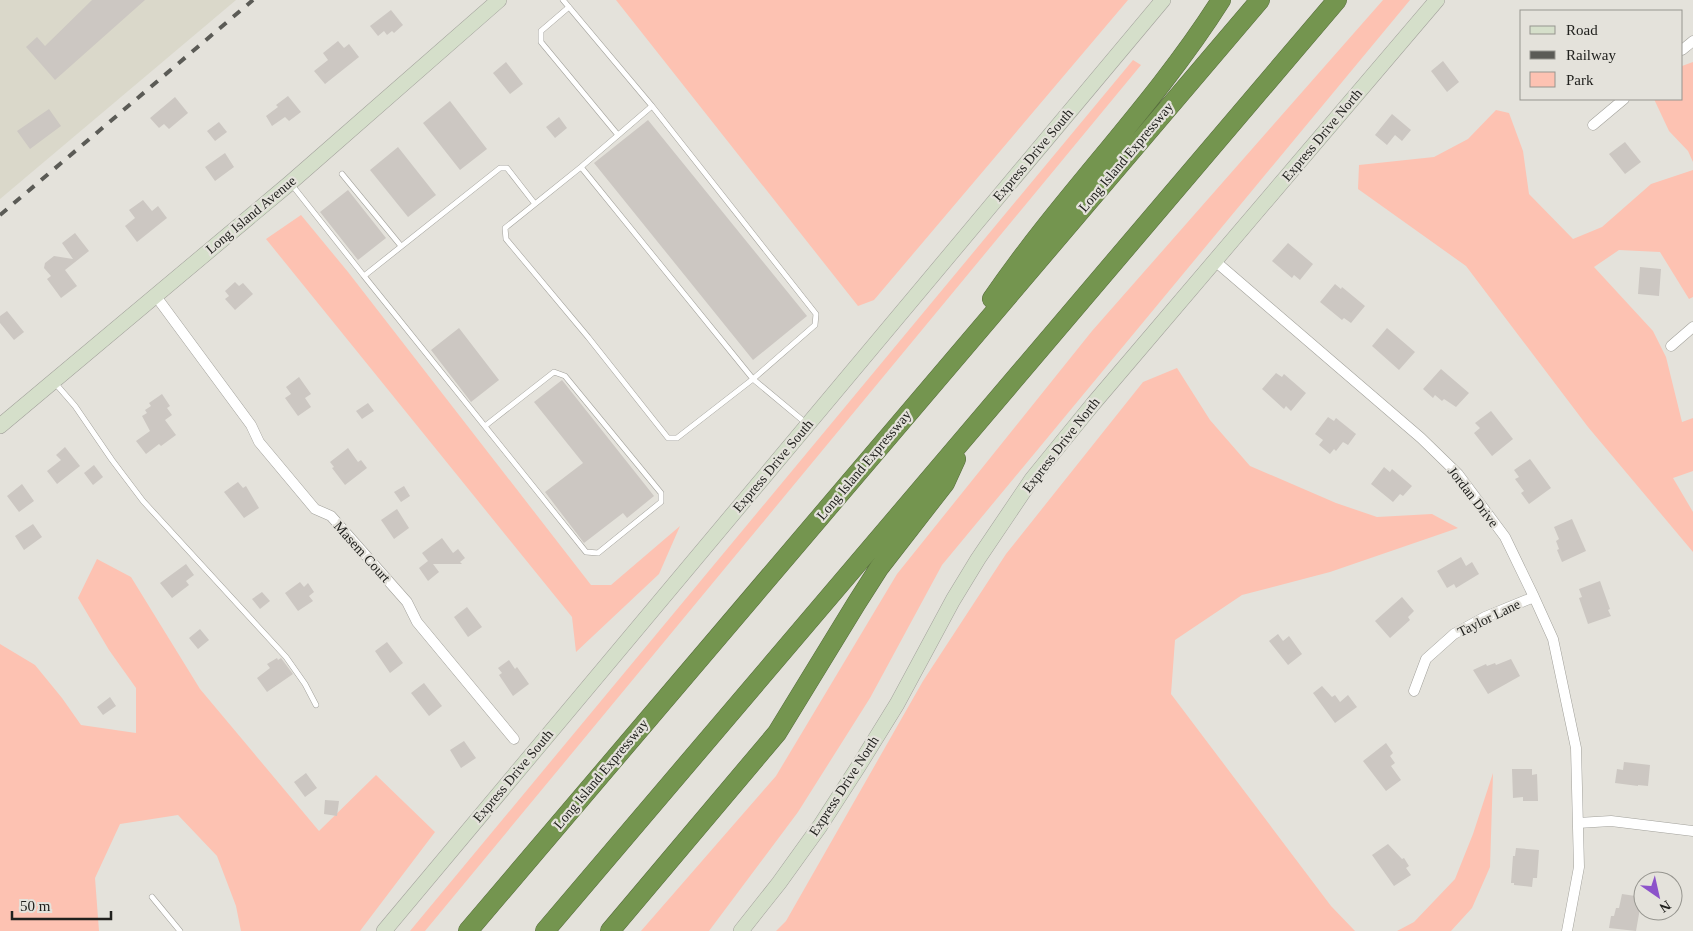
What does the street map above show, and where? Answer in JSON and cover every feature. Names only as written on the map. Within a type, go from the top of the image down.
[{"type":"highway","points":[[937,379],[1016,264],[1143,108],[1192,44],[1221,0]]},
{"type":"highway","name":"Long Island Expressway","points":[[468,931],[1260,0]]},
{"type":"highway","points":[[545,931],[1337,0]]},
{"type":"highway","points":[[610,931],[777,733],[879,568],[945,483],[966,438]]},
{"type":"main road","name":"Long Island Avenue","points":[[0,426],[290,183],[499,0]]},
{"type":"main road","name":"Express Drive South","points":[[384,931],[1163,0]]},
{"type":"main road","name":"Express Drive North","points":[[741,931],[779,883],[820,826],[858,767],[896,704],[948,608],[1021,495],[1062,441],[1437,0]]},
{"type":"street","points":[[1683,49],[1693,40]]},
{"type":"street","points":[[1593,125],[1623,100]]},
{"type":"street","name":"Jordan Drive","points":[[1215,261],[1421,438],[1458,474],[1505,537],[1553,639],[1576,748],[1578,867],[1567,931]]},
{"type":"street","name":"Masem Court","points":[[155,295],[251,425],[259,442],[315,509],[331,516],[407,602],[418,622],[514,739]]},
{"type":"street","points":[[1671,346],[1693,327]]},
{"type":"street","name":"Taylor Lane","points":[[1414,691],[1426,659],[1454,634],[1485,617],[1534,597]]},
{"type":"street","points":[[1578,823],[1611,820],[1693,831]]},
{"type":"lane","points":[[563,0],[652,106],[816,314],[815,325],[753,379],[677,438],[668,438],[588,337],[506,239],[505,228],[581,167],[652,106]]},
{"type":"lane","points":[[569,7],[541,31],[541,42],[618,136]]},
{"type":"lane","points":[[581,167],[753,379],[808,424]]},
{"type":"lane","points":[[364,276],[500,168],[507,168],[535,204]]},
{"type":"lane","points":[[342,174],[401,246]]},
{"type":"lane","points":[[290,183],[586,552],[598,552],[661,502],[661,493],[565,376],[554,372],[485,426]]},
{"type":"lane","points":[[53,381],[76,406],[112,460],[144,501],[286,657],[306,684],[316,706]]},
{"type":"lane","points":[[152,897],[180,931]]},
{"type":"shaded area","points":[[0,0],[236,0],[0,199]]},
{"type":"green space","points":[[616,0],[1128,0],[874,300],[858,306]]},
{"type":"green space","points":[[1383,0],[1410,0],[942,565],[870,698],[798,812],[709,931],[641,931],[776,776],[897,574],[1092,331]]},
{"type":"green space","points":[[1133,60],[1141,65],[425,931],[410,931]]},
{"type":"green space","points":[[1693,62],[1693,162],[1688,151],[1669,131],[1654,100],[1683,100],[1683,66]]},
{"type":"green space","points":[[1496,110],[1509,113],[1523,151],[1529,194],[1573,239],[1602,227],[1651,184],[1693,170],[1693,297],[1689,299],[1660,252],[1619,250],[1594,267],[1653,331],[1666,357],[1682,422],[1693,418],[1693,471],[1673,478],[1693,512],[1693,552],[1588,427],[1466,266],[1358,189],[1359,165],[1434,157],[1468,139]]},
{"type":"green space","points":[[301,215],[348,272],[591,585],[611,585],[680,526],[659,574],[576,652],[572,617],[266,239]]},
{"type":"green space","points":[[1177,368],[1210,420],[1250,466],[1336,503],[1377,517],[1432,514],[1458,528],[1330,572],[1242,595],[1175,640],[1171,694],[1331,906],[1355,931],[776,931],[786,921],[923,681],[1006,554],[1143,382]]},
{"type":"green space","points":[[97,559],[131,577],[200,689],[319,831],[376,775],[435,832],[360,931],[241,931],[236,906],[217,856],[178,815],[120,824],[95,878],[99,931],[0,931],[0,644],[35,665],[81,725],[136,733],[136,688],[109,650],[78,598]]},
{"type":"green space","points":[[1493,773],[1490,867],[1472,908],[1451,931],[1397,931],[1414,922],[1455,879],[1473,834]]},
{"type":"building","points":[[92,0],[145,0],[55,80],[26,47],[37,37],[45,46]]},
{"type":"building","points":[[391,10],[403,25],[394,33],[392,31],[387,35],[384,31],[378,36],[370,26]]},
{"type":"building","points":[[338,41],[344,48],[349,44],[359,57],[325,84],[314,71],[328,60],[323,53]]},
{"type":"building","points":[[1443,61],[1459,82],[1447,92],[1431,71]]},
{"type":"building","points":[[506,62],[523,84],[510,94],[493,73]]},
{"type":"building","points":[[288,96],[301,112],[289,121],[285,117],[272,126],[266,116]]},
{"type":"building","points":[[175,97],[188,113],[169,129],[164,124],[159,128],[150,118]]},
{"type":"building","points":[[450,101],[487,149],[460,170],[423,123]]},
{"type":"building","points":[[49,109],[61,126],[30,149],[17,131]]},
{"type":"building","points":[[1392,114],[1411,130],[1402,141],[1395,135],[1387,145],[1375,135]]},
{"type":"building","points":[[559,117],[567,128],[555,138],[546,127]]},
{"type":"building","points":[[648,120],[807,316],[753,360],[594,163]]},
{"type":"building","points":[[219,122],[227,132],[215,141],[207,131]]},
{"type":"building","points":[[1625,142],[1641,162],[1625,174],[1609,154]]},
{"type":"building","points":[[398,147],[436,195],[408,217],[370,170]]},
{"type":"building","points":[[225,153],[234,167],[215,181],[205,167]]},
{"type":"building","points":[[348,190],[386,238],[358,260],[320,212]]},
{"type":"building","points":[[143,200],[152,211],[158,206],[167,218],[137,242],[125,226],[135,218],[129,210]]},
{"type":"building","points":[[75,233],[89,251],[65,270],[77,286],[61,298],[47,279],[51,276],[44,268],[45,263],[54,256],[73,259],[62,243]]},
{"type":"building","points":[[1288,243],[1313,264],[1300,280],[1294,275],[1292,278],[1272,261]]},
{"type":"building","points":[[1640,267],[1661,269],[1659,296],[1638,294]]},
{"type":"building","points":[[235,282],[239,286],[243,283],[253,294],[235,310],[225,299],[229,296],[225,291]]},
{"type":"building","points":[[1335,284],[1341,289],[1342,287],[1365,306],[1351,323],[1344,318],[1342,320],[1320,302]]},
{"type":"building","points":[[7,311],[24,332],[14,340],[0,323],[0,316]]},
{"type":"building","points":[[459,328],[499,380],[471,402],[431,350]]},
{"type":"building","points":[[1387,328],[1415,352],[1399,370],[1372,346]]},
{"type":"building","points":[[1441,369],[1469,393],[1456,407],[1444,399],[1442,401],[1435,395],[1433,398],[1423,389]]},
{"type":"building","points":[[1276,373],[1282,377],[1284,374],[1306,393],[1291,411],[1286,406],[1284,409],[1262,389]]},
{"type":"building","points":[[299,377],[311,394],[305,398],[311,407],[298,416],[285,398],[291,394],[286,387]]},
{"type":"building","points":[[562,380],[654,496],[627,518],[623,513],[584,543],[545,492],[583,463],[534,402]]},
{"type":"building","points":[[162,394],[170,406],[167,408],[172,415],[165,420],[176,435],[146,454],[136,441],[150,431],[142,416],[147,413],[145,410],[151,406],[149,403]]},
{"type":"building","points":[[368,403],[374,411],[362,419],[356,411]]},
{"type":"building","points":[[1491,411],[1513,439],[1492,456],[1474,433],[1480,428],[1475,423]]},
{"type":"building","points":[[1328,417],[1334,421],[1336,418],[1356,434],[1348,445],[1343,442],[1336,451],[1334,449],[1330,454],[1319,445],[1323,440],[1315,434]]},
{"type":"building","points":[[65,447],[80,466],[57,484],[47,471],[61,460],[56,455]]},
{"type":"building","points":[[348,448],[358,462],[361,460],[367,468],[345,485],[332,468],[334,467],[330,462]]},
{"type":"building","points":[[1530,459],[1551,488],[1529,504],[1521,493],[1524,491],[1515,479],[1519,477],[1514,470]]},
{"type":"building","points":[[94,465],[103,477],[93,485],[84,473]]},
{"type":"building","points":[[1384,467],[1390,472],[1392,469],[1412,486],[1403,496],[1400,494],[1393,502],[1371,484]]},
{"type":"building","points":[[238,482],[243,488],[246,486],[259,508],[244,518],[224,492]]},
{"type":"building","points":[[22,484],[34,501],[19,512],[7,496]]},
{"type":"building","points":[[404,486],[410,496],[401,502],[394,492]]},
{"type":"building","points":[[397,509],[409,528],[394,539],[381,520]]},
{"type":"building","points":[[1572,519],[1586,551],[1562,562],[1557,550],[1559,549],[1556,541],[1559,539],[1554,527]]},
{"type":"building","points":[[33,524],[42,537],[24,550],[15,536]]},
{"type":"building","points":[[442,538],[453,553],[458,549],[465,558],[460,562],[462,564],[433,564],[439,572],[428,581],[419,568],[428,561],[422,553]]},
{"type":"building","points":[[1461,557],[1466,566],[1472,562],[1479,574],[1456,588],[1454,584],[1447,588],[1437,571]]},
{"type":"building","points":[[186,564],[194,575],[186,581],[189,585],[172,598],[160,583]]},
{"type":"building","points":[[1600,581],[1611,616],[1588,624],[1579,598],[1582,597],[1579,589]]},
{"type":"building","points":[[300,582],[304,587],[308,583],[314,592],[309,596],[313,601],[298,611],[285,593]]},
{"type":"building","points":[[262,592],[270,601],[260,609],[252,599]]},
{"type":"building","points":[[1402,597],[1414,611],[1408,617],[1410,620],[1390,638],[1375,621]]},
{"type":"building","points":[[467,607],[482,627],[468,637],[454,617]]},
{"type":"building","points":[[200,629],[209,640],[198,649],[189,638]]},
{"type":"building","points":[[1278,634],[1283,641],[1289,636],[1302,654],[1288,665],[1269,641]]},
{"type":"building","points":[[387,642],[403,663],[390,673],[375,651]]},
{"type":"building","points":[[277,658],[278,660],[281,658],[293,674],[267,692],[257,678],[270,668],[267,664]]},
{"type":"building","points":[[1511,659],[1520,676],[1488,694],[1473,670],[1486,664],[1487,666],[1495,663],[1496,665]]},
{"type":"building","points":[[509,660],[515,669],[517,667],[529,684],[513,696],[499,675],[502,673],[498,668]]},
{"type":"building","points":[[424,683],[442,706],[429,716],[411,693]]},
{"type":"building","points":[[1322,686],[1332,697],[1335,695],[1340,702],[1348,695],[1357,707],[1335,723],[1313,693]]},
{"type":"building","points":[[110,697],[116,706],[103,715],[97,707]]},
{"type":"building","points":[[464,741],[476,758],[461,768],[450,750]]},
{"type":"building","points":[[1386,743],[1393,753],[1390,756],[1395,763],[1391,766],[1401,780],[1386,791],[1363,761]]},
{"type":"building","points":[[1624,762],[1650,765],[1648,786],[1615,783],[1617,769],[1623,770]]},
{"type":"building","points":[[1512,769],[1532,769],[1532,775],[1537,774],[1538,801],[1523,801],[1523,797],[1513,798]]},
{"type":"building","points":[[306,773],[317,788],[305,797],[294,782]]},
{"type":"building","points":[[325,800],[339,801],[337,816],[324,814]]},
{"type":"building","points":[[1388,844],[1402,859],[1404,858],[1409,866],[1406,868],[1411,875],[1394,886],[1372,855]]},
{"type":"building","points":[[1516,848],[1539,850],[1537,878],[1533,878],[1532,887],[1511,883],[1513,856],[1515,856]]},
{"type":"building","points":[[1622,894],[1633,896],[1633,921],[1638,921],[1636,931],[1609,928],[1611,916],[1614,916],[1616,908],[1619,908]]},
{"type":"railway","points":[[0,215],[253,0]]}]
